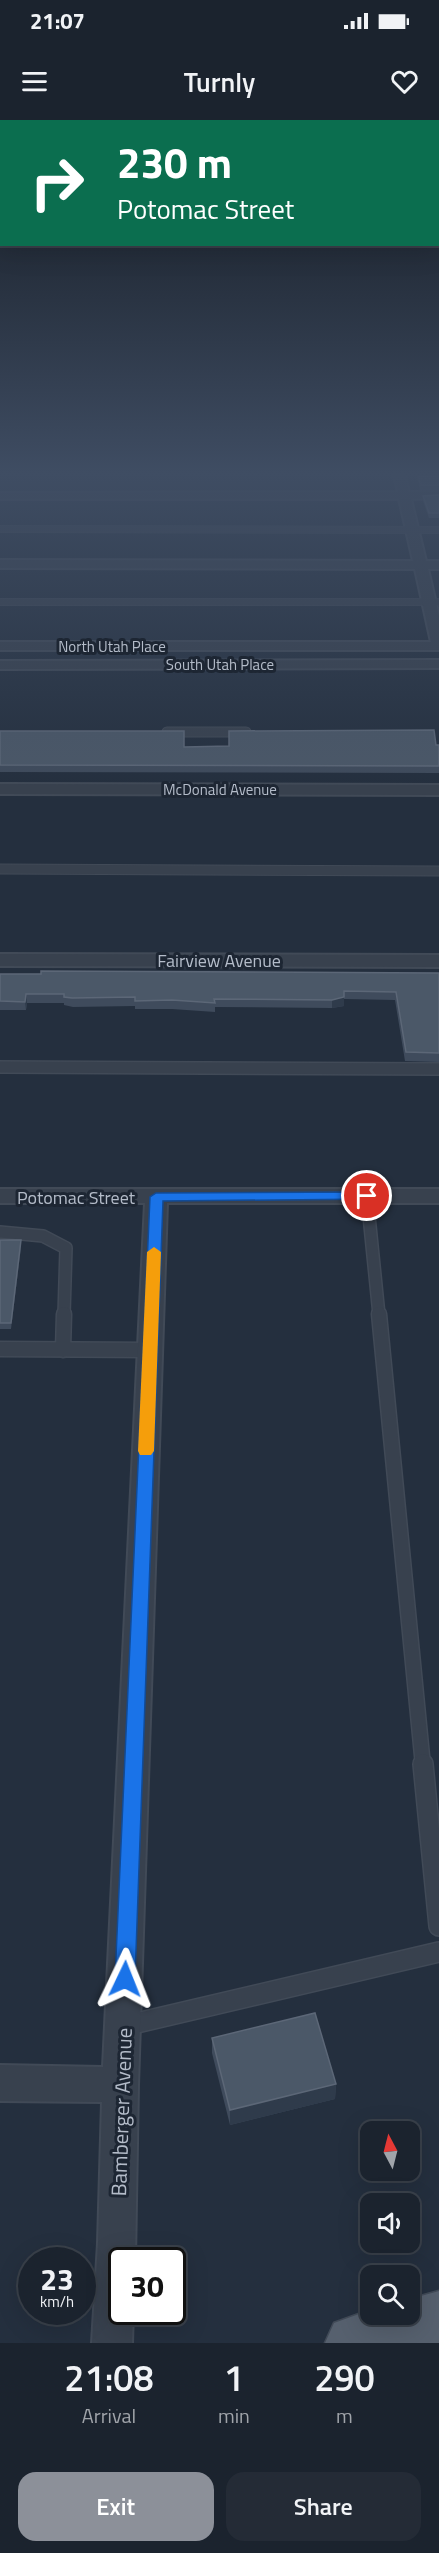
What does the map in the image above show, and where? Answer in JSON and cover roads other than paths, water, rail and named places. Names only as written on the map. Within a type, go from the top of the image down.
[{"type":"main road","points":[[354,2343],[439,2319]]},
{"type":"street","points":[[426,580],[434,602],[439,646]]},
{"type":"street","name":"North Utah Place","points":[[0,645],[439,646]]},
{"type":"street","name":"South Utah Place","points":[[0,665],[439,664]]},
{"type":"street","name":"McDonald Avenue","points":[[0,789],[439,790]]},
{"type":"street","name":"Fairview Avenue","points":[[0,960],[439,961]]},
{"type":"street","name":"Potomac Street","points":[[0,1196],[439,1196]]},
{"type":"street","name":"Bamberger Avenue","points":[[112,2343],[117,2243],[120,2085],[156,1197]]},
{"type":"street","points":[[0,2083],[120,2085]]},
{"type":"lane","points":[[0,602],[434,602]]},
{"type":"lane","points":[[154,732],[261,732]]},
{"type":"lane","points":[[0,869],[439,871]]},
{"type":"lane","points":[[0,1067],[439,1070]]},
{"type":"lane","points":[[367,1196],[439,1926]]},
{"type":"lane","points":[[0,1232],[23,1232],[56,1239],[66,1248],[63,1350]]},
{"type":"lane","points":[[0,1349],[150,1350]]},
{"type":"lane","points":[[123,2026],[439,1952]]}]
